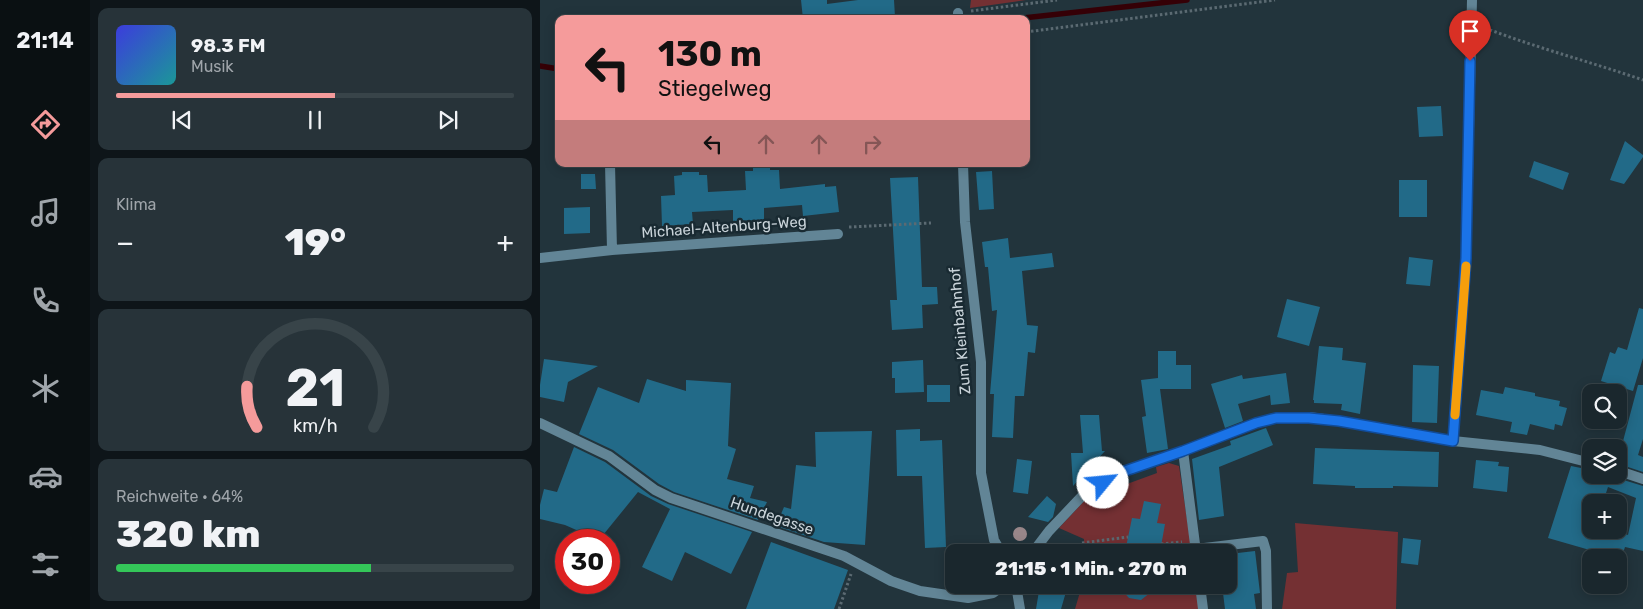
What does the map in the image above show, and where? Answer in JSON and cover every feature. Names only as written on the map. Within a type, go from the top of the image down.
[{"type":"street","points":[[1453,441],[1466,258],[1472,0]]},
{"type":"street","points":[[610,167],[612,250]]},
{"type":"street","name":"Zum Kleinbahnhof","points":[[963,167],[965,222],[981,362],[981,473],[996,544]]},
{"type":"street","name":"Michael-Altenburg-Weg","points":[[540,258],[612,250],[838,234]]},
{"type":"street","points":[[1039,544],[1084,494],[1125,471],[1256,423],[1276,418],[1309,418],[1339,421],[1453,441],[1540,450],[1582,460]]},
{"type":"street","name":"Hundegasse","points":[[540,423],[609,456],[655,490],[671,498],[844,556],[891,581],[920,591],[968,598],[988,594]]},
{"type":"street","points":[[1183,451],[1195,544]]},
{"type":"street","points":[[1627,473],[1643,478]]},
{"type":"street","points":[[1234,544],[1263,541],[1266,551],[1267,609]]},
{"type":"street","points":[[1018,594],[1020,609]]},
{"type":"street","points":[[1202,594],[1204,609]]},
{"type":"path","points":[[964,15],[1057,0]]},
{"type":"path","points":[[1030,31],[1275,0]]},
{"type":"path","points":[[1471,22],[1517,41],[1643,80]]},
{"type":"path","points":[[838,234],[842,228],[931,223]]},
{"type":"path","points":[[1082,542],[1128,537]]},
{"type":"path","points":[[839,609],[855,562]]},
{"type":"shaded area","points":[[971,0],[1026,0],[970,8]]},
{"type":"shaded area","points":[[1169,463],[1179,466],[1191,544],[1084,544],[1084,539],[1059,528],[1087,498],[1119,479],[1127,484],[1157,473],[1156,467]]},
{"type":"shaded area","points":[[1295,523],[1398,532],[1396,609],[1282,609],[1287,573],[1298,572]]},
{"type":"shaded area","points":[[1079,594],[1198,594],[1200,609],[1075,609]]},
{"type":"building","points":[[801,0],[827,0],[827,4],[858,0],[894,0],[895,15],[803,15]]},
{"type":"building","points":[[1441,106],[1443,136],[1419,137],[1417,107]]},
{"type":"building","points":[[1625,141],[1643,157],[1624,184],[1610,180]]},
{"type":"building","points":[[1534,161],[1569,173],[1563,190],[1529,177]]},
{"type":"building","points":[[770,167],[770,170],[779,170],[780,189],[825,184],[825,187],[836,186],[839,212],[803,216],[802,205],[764,208],[764,220],[733,221],[733,210],[692,212],[693,224],[662,226],[661,196],[675,195],[674,176],[682,175],[682,172],[699,172],[699,175],[707,175],[708,192],[746,190],[745,171],[753,171],[753,168]]},
{"type":"building","points":[[992,171],[994,209],[979,210],[976,172]]},
{"type":"building","points":[[581,174],[595,174],[596,189],[581,189]]},
{"type":"building","points":[[918,177],[922,287],[937,287],[938,304],[922,305],[923,328],[892,330],[890,300],[897,300],[890,178]]},
{"type":"building","points":[[1399,180],[1427,180],[1427,217],[1399,217]]},
{"type":"building","points":[[590,207],[590,233],[564,234],[564,208]]},
{"type":"building","points":[[1008,238],[1010,258],[1052,253],[1054,267],[1022,271],[1027,325],[1038,326],[1035,353],[1028,352],[1024,396],[1015,396],[1013,438],[992,437],[994,394],[990,394],[997,310],[992,311],[988,267],[985,267],[982,242]]},
{"type":"building","points":[[1409,257],[1433,260],[1430,286],[1406,284]]},
{"type":"building","points":[[1287,299],[1320,307],[1309,346],[1277,337]]},
{"type":"building","points":[[1639,308],[1643,309],[1643,358],[1633,391],[1627,389],[1627,384],[1611,384],[1601,381],[1610,352],[1615,354],[1618,347],[1627,350]]},
{"type":"building","points":[[1319,346],[1343,348],[1342,360],[1366,363],[1360,414],[1341,410],[1342,404],[1314,403]]},
{"type":"building","points":[[1158,351],[1176,351],[1176,365],[1191,365],[1191,389],[1160,389],[1168,449],[1147,453],[1142,417],[1146,416],[1141,380],[1158,378]]},
{"type":"building","points":[[544,359],[598,366],[568,382],[564,402],[540,397]]},
{"type":"building","points":[[923,360],[924,392],[895,393],[895,378],[892,378],[892,362]]},
{"type":"building","points":[[1413,365],[1439,366],[1437,423],[1412,422]]},
{"type":"building","points":[[1286,373],[1290,403],[1271,405],[1270,395],[1238,404],[1243,421],[1225,428],[1211,384],[1242,375],[1243,379]]},
{"type":"building","points":[[647,379],[686,391],[686,380],[731,383],[728,446],[736,449],[727,479],[754,486],[750,498],[767,502],[758,520],[674,492],[659,484],[613,450],[579,434],[598,387],[639,403]]},
{"type":"building","points":[[927,385],[950,385],[950,402],[927,402]]},
{"type":"building","points":[[1638,385],[1643,385],[1643,439],[1638,455],[1643,457],[1643,472],[1627,467],[1627,439],[1624,439]]},
{"type":"building","points":[[1505,387],[1535,393],[1535,396],[1560,401],[1559,406],[1567,408],[1562,426],[1555,424],[1554,430],[1530,424],[1527,435],[1510,432],[1512,422],[1476,415],[1481,390],[1503,394]]},
{"type":"building","points":[[1080,415],[1099,415],[1102,451],[1105,451],[1073,486],[1071,453],[1083,453]]},
{"type":"building","points":[[1266,428],[1273,445],[1219,467],[1224,516],[1199,520],[1192,459],[1231,445],[1230,441]]},
{"type":"building","points":[[920,429],[920,441],[942,440],[945,547],[925,548],[922,476],[897,476],[896,430]]},
{"type":"building","points":[[872,431],[865,545],[824,542],[776,526],[784,507],[791,509],[796,465],[816,467],[815,432]]},
{"type":"building","points":[[574,447],[605,462],[651,496],[668,504],[752,532],[731,574],[685,552],[672,581],[642,567],[670,509],[638,492],[608,529],[574,529],[540,519],[540,505],[544,489],[557,492]]},
{"type":"building","points":[[1315,448],[1439,452],[1438,487],[1393,486],[1393,488],[1355,488],[1355,486],[1313,484]]},
{"type":"building","points":[[1017,459],[1032,461],[1028,494],[1013,492]]},
{"type":"building","points":[[1476,460],[1499,462],[1498,466],[1509,467],[1507,492],[1473,488]]},
{"type":"building","points":[[1571,466],[1582,468],[1582,484],[1627,484],[1627,481],[1643,486],[1643,551],[1625,547],[1624,549],[1586,549],[1548,538]]},
{"type":"building","points":[[1047,496],[1056,504],[1053,517],[1048,522],[1028,517]]},
{"type":"building","points":[[1144,501],[1161,504],[1157,523],[1165,524],[1161,544],[1127,544],[1132,518],[1140,519]]},
{"type":"building","points":[[1403,538],[1421,540],[1418,565],[1401,563]]},
{"type":"building","points":[[771,542],[848,570],[834,609],[746,609]]},
{"type":"building","points":[[1255,551],[1260,593],[1254,594],[1256,609],[1225,609],[1223,594],[1237,594],[1237,553]]},
{"type":"building","points":[[1038,594],[1065,594],[1061,609],[1036,609]]},
{"type":"building","points":[[1125,594],[1149,594],[1141,600],[1129,598]]},
{"type":"waterway","points":[[1030,17],[1187,0]]},
{"type":"waterway","points":[[540,66],[555,68]]},
{"type":"slow traffic","points":[[1455,415],[1466,266]]},
{"type":"route","points":[[1103,483],[1125,471],[1256,423],[1276,418],[1309,418],[1339,421],[1453,441],[1466,258],[1470,61]]}]
